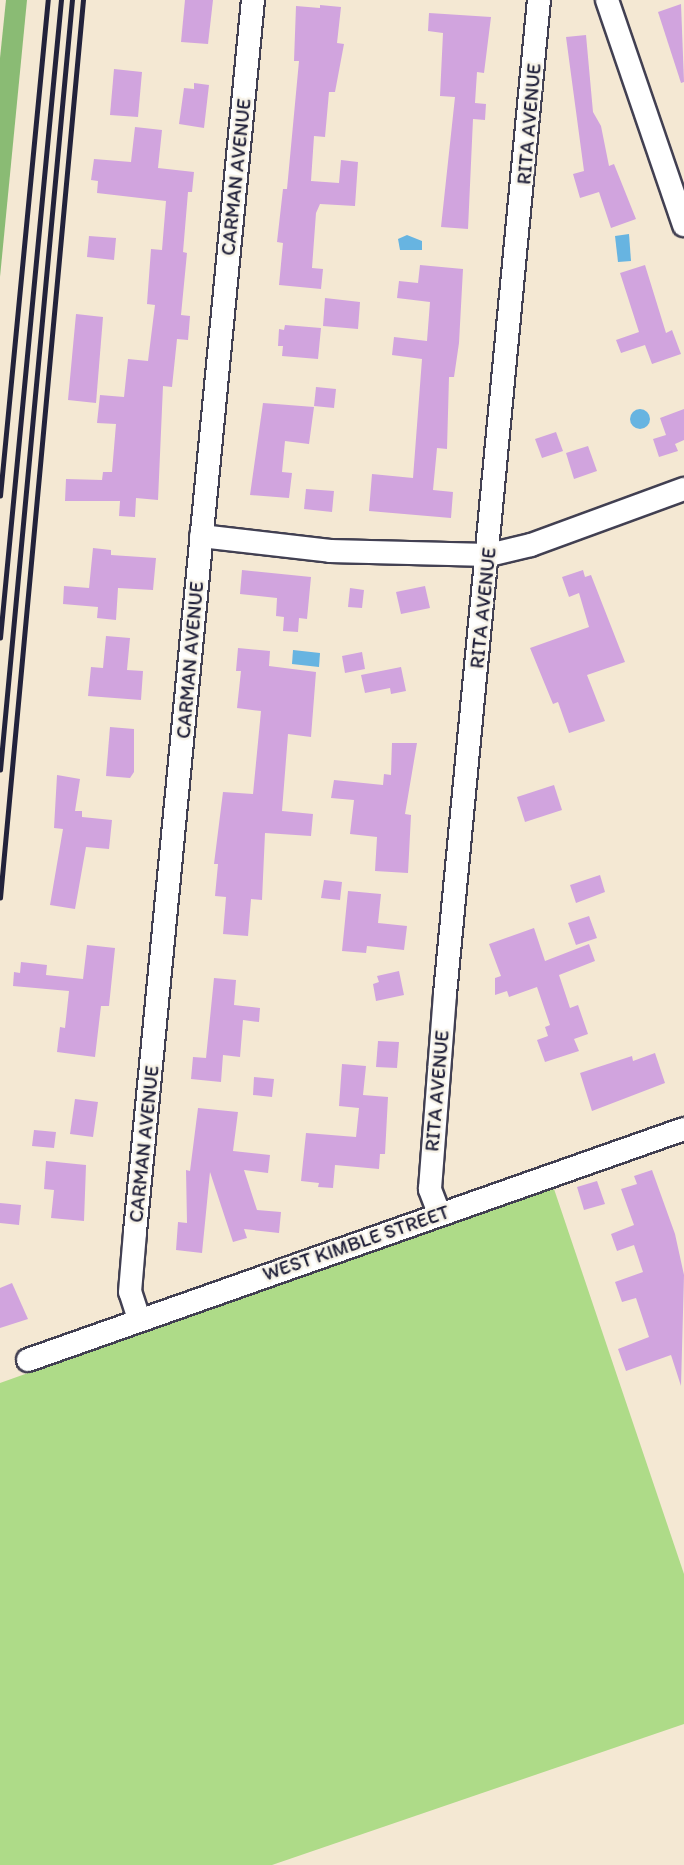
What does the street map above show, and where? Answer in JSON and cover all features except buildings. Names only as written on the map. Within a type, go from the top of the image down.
[{"type":"street","name":"CARMAN AVENUE","points":[[139,1319],[130,1292],[253,0]]},
{"type":"street","name":"RITA AVENUE","points":[[439,1214],[430,1189],[539,0]]},
{"type":"street","points":[[607,0],[684,225]]},
{"type":"street","points":[[201,536],[330,551],[489,555],[531,545],[684,489]]},
{"type":"street","name":"WEST KIMBLE STREET","points":[[28,1360],[139,1319],[684,1129]]},
{"type":"green space","points":[[6,0],[27,0],[0,277],[0,58]]},
{"type":"green space","points":[[553,1186],[684,1574],[684,1724],[272,1865],[0,1865],[0,1383]]},
{"type":"water","points":[[629,234],[631,261],[618,262],[615,236]]},
{"type":"water","points":[[407,235],[422,241],[422,250],[400,250],[398,239]]},
{"type":"water","points":[[640,409],[647,412],[650,419],[647,426],[640,429],[633,426],[630,419],[633,412]]},
{"type":"water","points":[[293,650],[320,653],[319,667],[292,664]]},
{"type":"railway","points":[[0,496],[48,0]]},
{"type":"railway","points":[[0,638],[61,0]]},
{"type":"railway","points":[[0,770],[72,0]]},
{"type":"railway","points":[[0,898],[83,0]]}]
